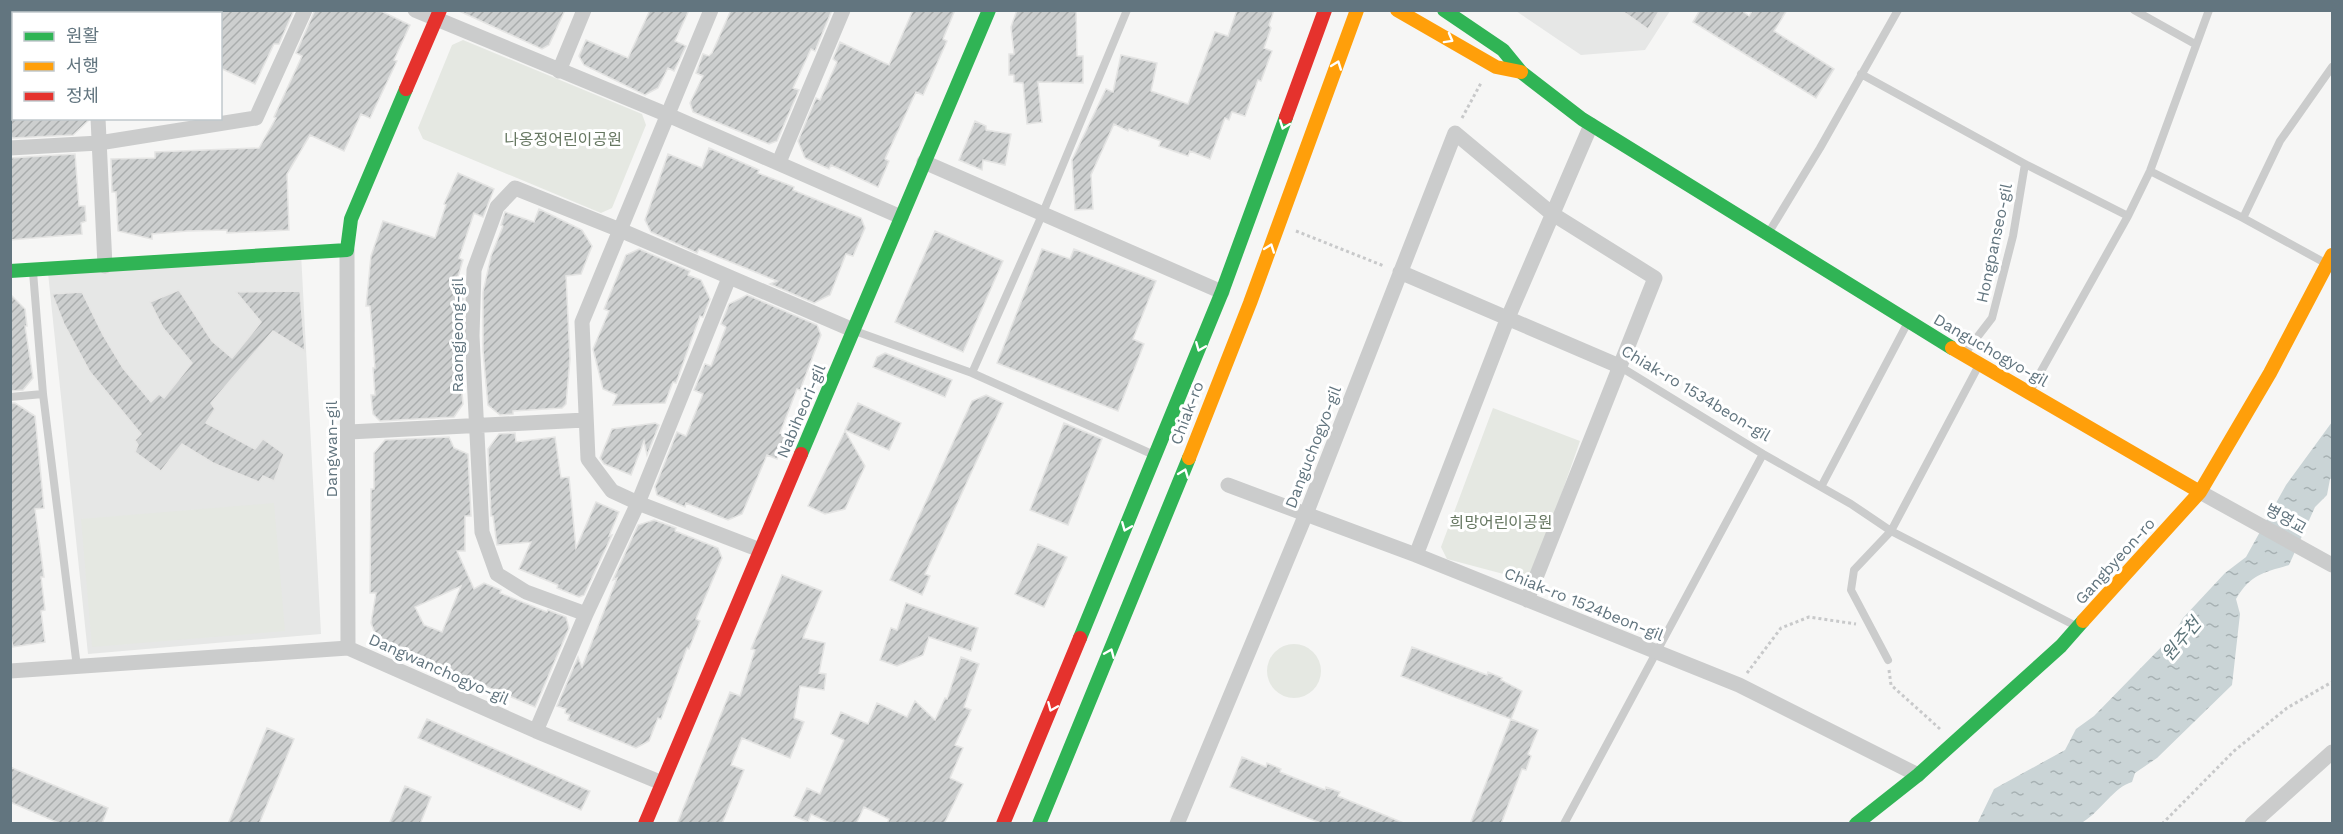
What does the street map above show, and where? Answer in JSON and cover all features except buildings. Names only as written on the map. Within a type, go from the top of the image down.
[{"type":"street","points":[[10,148],[99,143],[256,118],[305,10]]},
{"type":"street","points":[[415,10],[438,15],[559,71],[668,115],[902,217]]},
{"type":"street","points":[[559,71],[584,10]]},
{"type":"street","points":[[711,10],[582,322],[588,459],[612,491],[760,550]]},
{"type":"street","points":[[778,162],[843,10]]},
{"type":"street","name":"Nabiheori-gil","points":[[645,824],[989,10]]},
{"type":"street","name":"Chiak-ro","points":[[1039,824],[1172,504],[1325,10]]},
{"type":"street","name":"Chiak-ro","points":[[1003,824],[1156,456],[1236,298],[1279,224],[1356,10]]},
{"type":"street","name":"Danguchogyo-gil","points":[[1397,10],[1496,67],[1521,72]]},
{"type":"street","name":"Danguchogyo-gil","points":[[1444,10],[1503,50],[1521,72],[1591,125],[1768,233],[1908,323],[2200,492]]},
{"type":"street","name":"Dangwan-gil","points":[[348,648],[347,250],[351,219],[438,15]]},
{"type":"street","points":[[98,120],[105,266]]},
{"type":"street","points":[[1416,555],[1507,320],[1551,213],[1591,125]]},
{"type":"street","points":[[1455,133],[1551,213],[1655,278],[1527,600]]},
{"type":"street","name":"Danguchogyo-gil","points":[[1177,824],[1306,514],[1455,133]]},
{"type":"street","points":[[924,162],[1236,298]]},
{"type":"street","name":"Raongjeong-gil","points":[[586,614],[526,592],[497,574],[482,532],[472,336],[474,270],[497,207],[514,188],[620,230],[853,330]]},
{"type":"street","points":[[10,271],[347,250]]},
{"type":"street","name":"Gangbyeon-ro","points":[[1856,824],[1918,775],[2061,645],[2200,492],[2270,373],[2330,260]]},
{"type":"street","name":"Chiak-ro 1534beon-gil","points":[[1400,272],[1507,320],[1619,366]]},
{"type":"street","points":[[536,731],[586,614],[638,503],[729,278]]},
{"type":"street","points":[[349,432],[585,420]]},
{"type":"street","name":"Chiak-ro 1524beon-gil","points":[[1228,485],[1416,555],[1739,685],[1918,775]]},
{"type":"street","name":"병영교","points":[[2200,492],[2332,565]]},
{"type":"street","name":"Dangwanchogyo-gil","points":[[10,671],[348,648],[536,731],[662,783]]},
{"type":"street","points":[[2252,824],[2332,752]]},
{"type":"lane","points":[[972,373],[1042,215],[1127,10]]},
{"type":"lane","points":[[1768,233],[1820,148],[1898,10]]},
{"type":"lane","points":[[2134,10],[2195,44]]},
{"type":"lane","points":[[2029,392],[2128,216],[2150,171],[2209,10]]},
{"type":"lane","points":[[2243,218],[2280,141],[2332,67]]},
{"type":"lane","name":"Hongpanseo-gil","points":[[1861,74],[2025,164],[2128,216]]},
{"type":"lane","name":"Hongpanseo-gil","points":[[1964,354],[1992,318],[2013,236],[2025,164]]},
{"type":"lane","name":"Gangbyeon-ro","points":[[2150,171],[2330,260]]},
{"type":"lane","points":[[33,270],[43,394],[77,667]]},
{"type":"lane","points":[[1821,487],[1908,323]]},
{"type":"lane","name":"Chiak-ro","points":[[853,330],[972,373],[1156,456]]},
{"type":"lane","points":[[1888,660],[1851,590],[1854,570],[1891,531],[1979,364]]},
{"type":"lane","name":"Chiak-ro 1534beon-gil","points":[[1619,366],[1891,531],[2078,627]]},
{"type":"lane","points":[[10,397],[43,394]]},
{"type":"lane","points":[[1564,824],[1763,454]]},
{"type":"path","points":[[1455,133],[1481,83]]},
{"type":"path","points":[[1279,224],[1400,272]]},
{"type":"path","points":[[1739,685],[1781,628],[1809,617],[1870,627]]},
{"type":"path","points":[[2162,824],[2234,751],[2287,708],[2332,682]]},
{"type":"path","points":[[1891,685],[1955,742]]},
{"type":"shaded area","points":[[1516,11],[1670,11],[1645,50],[1581,55]]},
{"type":"shaded area","points":[[301,253],[321,634],[88,654],[48,273]]},
{"type":"green space","name":"나옹정어린이공원","points":[[463,40],[642,114],[646,125],[612,208],[601,213],[423,139],[418,128],[452,45]]},
{"type":"green space","name":"희망어린이공원","points":[[1493,408],[1580,441],[1532,578],[1526,580],[1447,559],[1441,547]]},
{"type":"green space","points":[[274,503],[285,631],[92,647],[81,519]]},
{"type":"green space","points":[[1294,644],[1304,646],[1313,652],[1319,661],[1321,671],[1319,681],[1313,690],[1304,696],[1294,698],[1284,696],[1275,690],[1269,681],[1267,671],[1269,661],[1275,652],[1284,646]]},
{"type":"water","name":"원주천","points":[[2332,422],[2332,477],[2327,495],[2315,507],[2289,565],[2253,579],[2236,599],[2240,614],[2232,685],[2157,758],[2135,773],[2132,782],[2119,789],[2083,822],[1977,824],[1994,789],[2065,750],[2076,729],[2094,716],[2174,634],[2183,618],[2225,573],[2246,557],[2286,485]]},
{"type":"traffic: fast","points":[[801,454],[989,10]]},
{"type":"traffic: fast","points":[[1444,10],[1503,50],[1521,72],[1582,119],[1952,348]]},
{"type":"traffic: fast","points":[[10,271],[347,250],[351,219],[406,89]]},
{"type":"traffic: fast","points":[[1080,638],[1222,292],[1286,117]]},
{"type":"traffic: fast","points":[[1039,824],[1189,458]]},
{"type":"traffic: fast","points":[[1856,824],[1918,775],[2061,646],[2083,621]]},
{"type":"traffic: slow","points":[[1189,458],[1250,303],[1357,10]]},
{"type":"traffic: slow","points":[[1397,10],[1496,67],[1521,72]]},
{"type":"traffic: slow","points":[[2083,621],[2200,492],[2270,373],[2332,255]]},
{"type":"traffic: slow","points":[[1952,348],[2200,492]]},
{"type":"traffic: jam","points":[[406,89],[440,10]]},
{"type":"traffic: jam","points":[[1286,117],[1325,10]]},
{"type":"traffic: jam","points":[[645,824],[801,454]]},
{"type":"traffic: jam","points":[[1003,824],[1080,638]]}]
